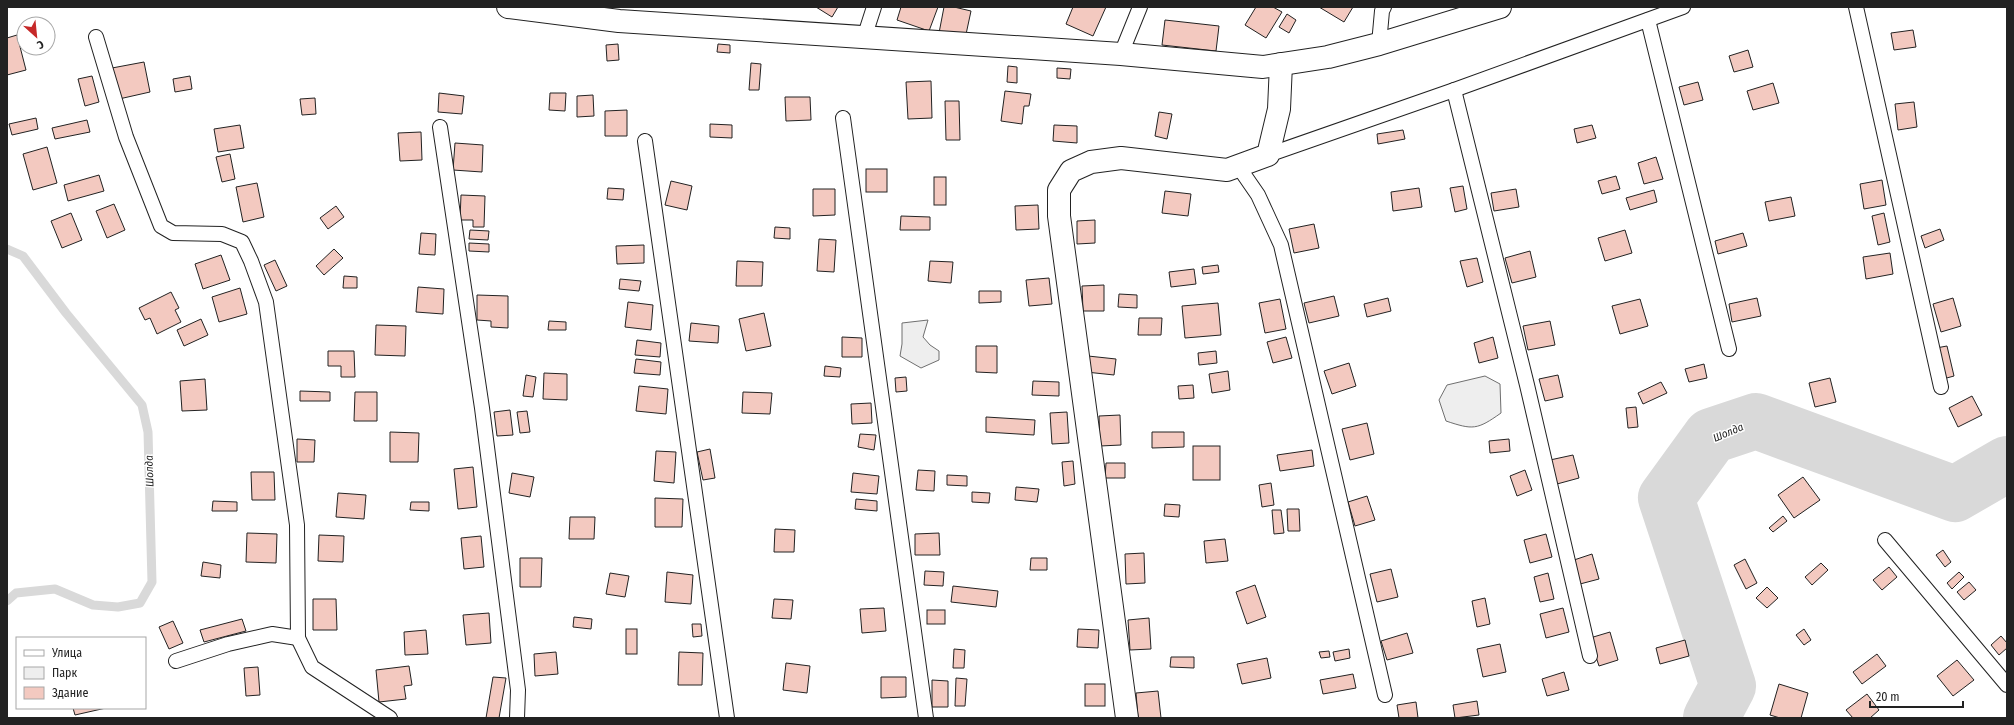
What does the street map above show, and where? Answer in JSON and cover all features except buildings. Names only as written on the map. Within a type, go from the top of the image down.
[{"type":"street","points":[[508,7],[621,14],[864,38],[1121,54],[1263,67],[1328,57],[1379,44],[1500,7]]},
{"type":"street","points":[[1127,718],[1060,224],[1059,190],[1071,171],[1091,162],[1121,158],[1227,170],[1268,155],[1279,110],[1281,64]]},
{"type":"lane","points":[[864,38],[874,7]]},
{"type":"lane","points":[[1121,54],[1140,7]]},
{"type":"lane","points":[[1379,44],[1382,11],[1384,7]]},
{"type":"lane","points":[[1268,155],[1454,90],[1683,7]]},
{"type":"lane","points":[[1856,7],[1941,387]]},
{"type":"lane","points":[[1648,20],[1729,349]]},
{"type":"lane","points":[[96,37],[126,137],[161,226],[173,233],[222,234],[242,242],[251,260],[266,302],[297,525],[298,638],[312,667],[390,718]]},
{"type":"lane","points":[[1454,90],[1527,385],[1590,656]]},
{"type":"lane","points":[[843,118],[926,718]]},
{"type":"lane","points":[[440,127],[482,408],[518,690],[517,718]]},
{"type":"lane","points":[[645,141],[726,718]]},
{"type":"lane","points":[[1238,166],[1258,196],[1281,245],[1385,695]]},
{"type":"lane","points":[[1885,540],[2007,685]]},
{"type":"lane","points":[[176,661],[228,644],[272,634],[298,638]]},
{"type":"green space","points":[[928,320],[923,337],[930,345],[939,351],[939,360],[921,368],[900,356],[902,344],[902,323]]},
{"type":"green space","points":[[1485,376],[1500,384],[1501,413],[1486,423],[1475,427],[1463,426],[1446,421],[1439,400],[1447,385]]},
{"type":"waterway","name":"Шолда","points":[[7,249],[23,256],[66,313],[142,405],[148,432],[152,582],[140,603],[118,607],[93,605],[55,589],[16,593],[7,601]]},
{"type":"waterway","name":"Шолда","points":[[1711,718],[1728,686],[1666,498],[1711,436],[1756,421],[1955,494],[2007,464]]}]
